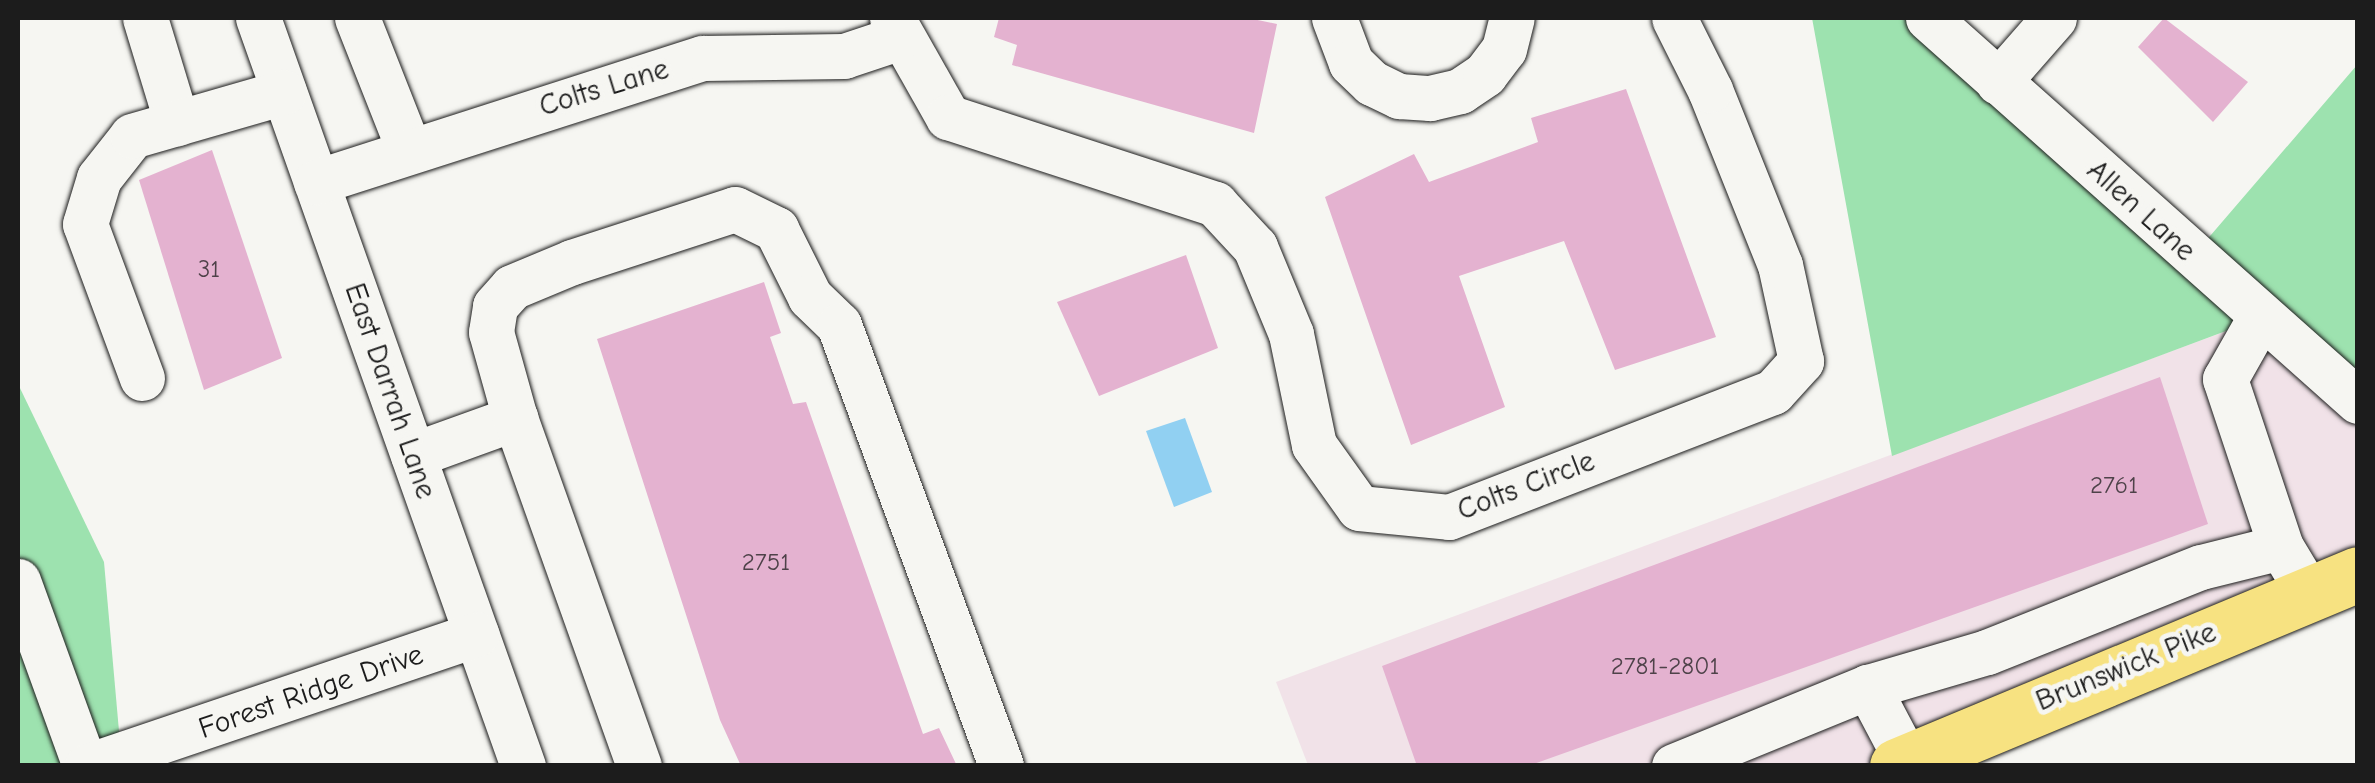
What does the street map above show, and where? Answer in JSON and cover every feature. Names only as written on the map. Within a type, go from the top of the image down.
[{"type":"main road","name":"Brunswick Pike","points":[[1902,763],[2326,572]]},
{"type":"street","points":[[144,18],[176,123]]},
{"type":"street","name":"East Darrah Lane","points":[[258,18],[523,766]]},
{"type":"street","points":[[357,18],[409,150]]},
{"type":"street","points":[[1334,18],[1351,62],[1372,82],[1399,96],[1430,98],[1460,91],[1486,74],[1504,49],[1512,18]]},
{"type":"street","name":"Colts Circle","points":[[895,28],[948,117],[1215,204],[1255,247],[1291,334],[1314,445],[1359,508],[1449,516],[1773,392],[1801,361],[1780,265],[1710,90],[1674,18]]},
{"type":"street","name":"Allen Lane","points":[[1928,18],[2259,319],[2358,401]]},
{"type":"street","points":[[1998,82],[2054,18]]},
{"type":"street","name":"Colts Lane","points":[[316,182],[703,58],[844,56],[895,28]]},
{"type":"street","points":[[142,378],[85,224],[98,178],[132,136],[284,92]]},
{"type":"street","points":[[640,766],[516,418],[492,332],[495,306],[512,287],[735,209],[760,218],[776,230],[810,297],[839,325],[1002,766]]},
{"type":"street","points":[[1674,766],[1868,687],[1987,652],[2201,568],[2326,572],[2225,379],[2259,319]]},
{"type":"street","points":[[413,455],[516,418]]},
{"type":"street","name":"Forest Ridge Drive","points":[[18,581],[86,766],[476,634]]},
{"type":"street","points":[[1868,687],[1902,763]]},
{"type":"shaded area","points":[[2259,319],[2357,401],[2358,559],[1897,765],[1308,765],[1276,682]]},
{"type":"green space","points":[[1812,18],[1914,18],[2186,264],[2357,65],[2357,401],[2258,319],[1892,456]]},
{"type":"green space","points":[[18,384],[104,562],[122,765],[18,765]]},
{"type":"water","points":[[1185,418],[1212,492],[1174,507],[1146,431]]},
{"type":"building","points":[[999,18],[1248,18],[1277,24],[1254,133],[1012,65],[1017,45],[994,37]]},
{"type":"building","points":[[2164,18],[2248,82],[2213,122],[2138,47]]},
{"type":"building","points":[[1626,89],[1716,337],[1615,370],[1564,241],[1459,276],[1505,407],[1411,445],[1325,197],[1414,154],[1429,182],[1538,142],[1531,118]]},
{"type":"building","points":[[212,150],[282,358],[204,390],[139,180]]},
{"type":"building","points":[[1186,255],[1218,348],[1099,396],[1057,302]]},
{"type":"building","points":[[764,282],[781,333],[770,337],[793,404],[806,402],[923,734],[939,728],[957,766],[741,766],[720,720],[597,339]]},
{"type":"building","points":[[2160,377],[2208,524],[1528,766],[1417,766],[1382,666]]}]
